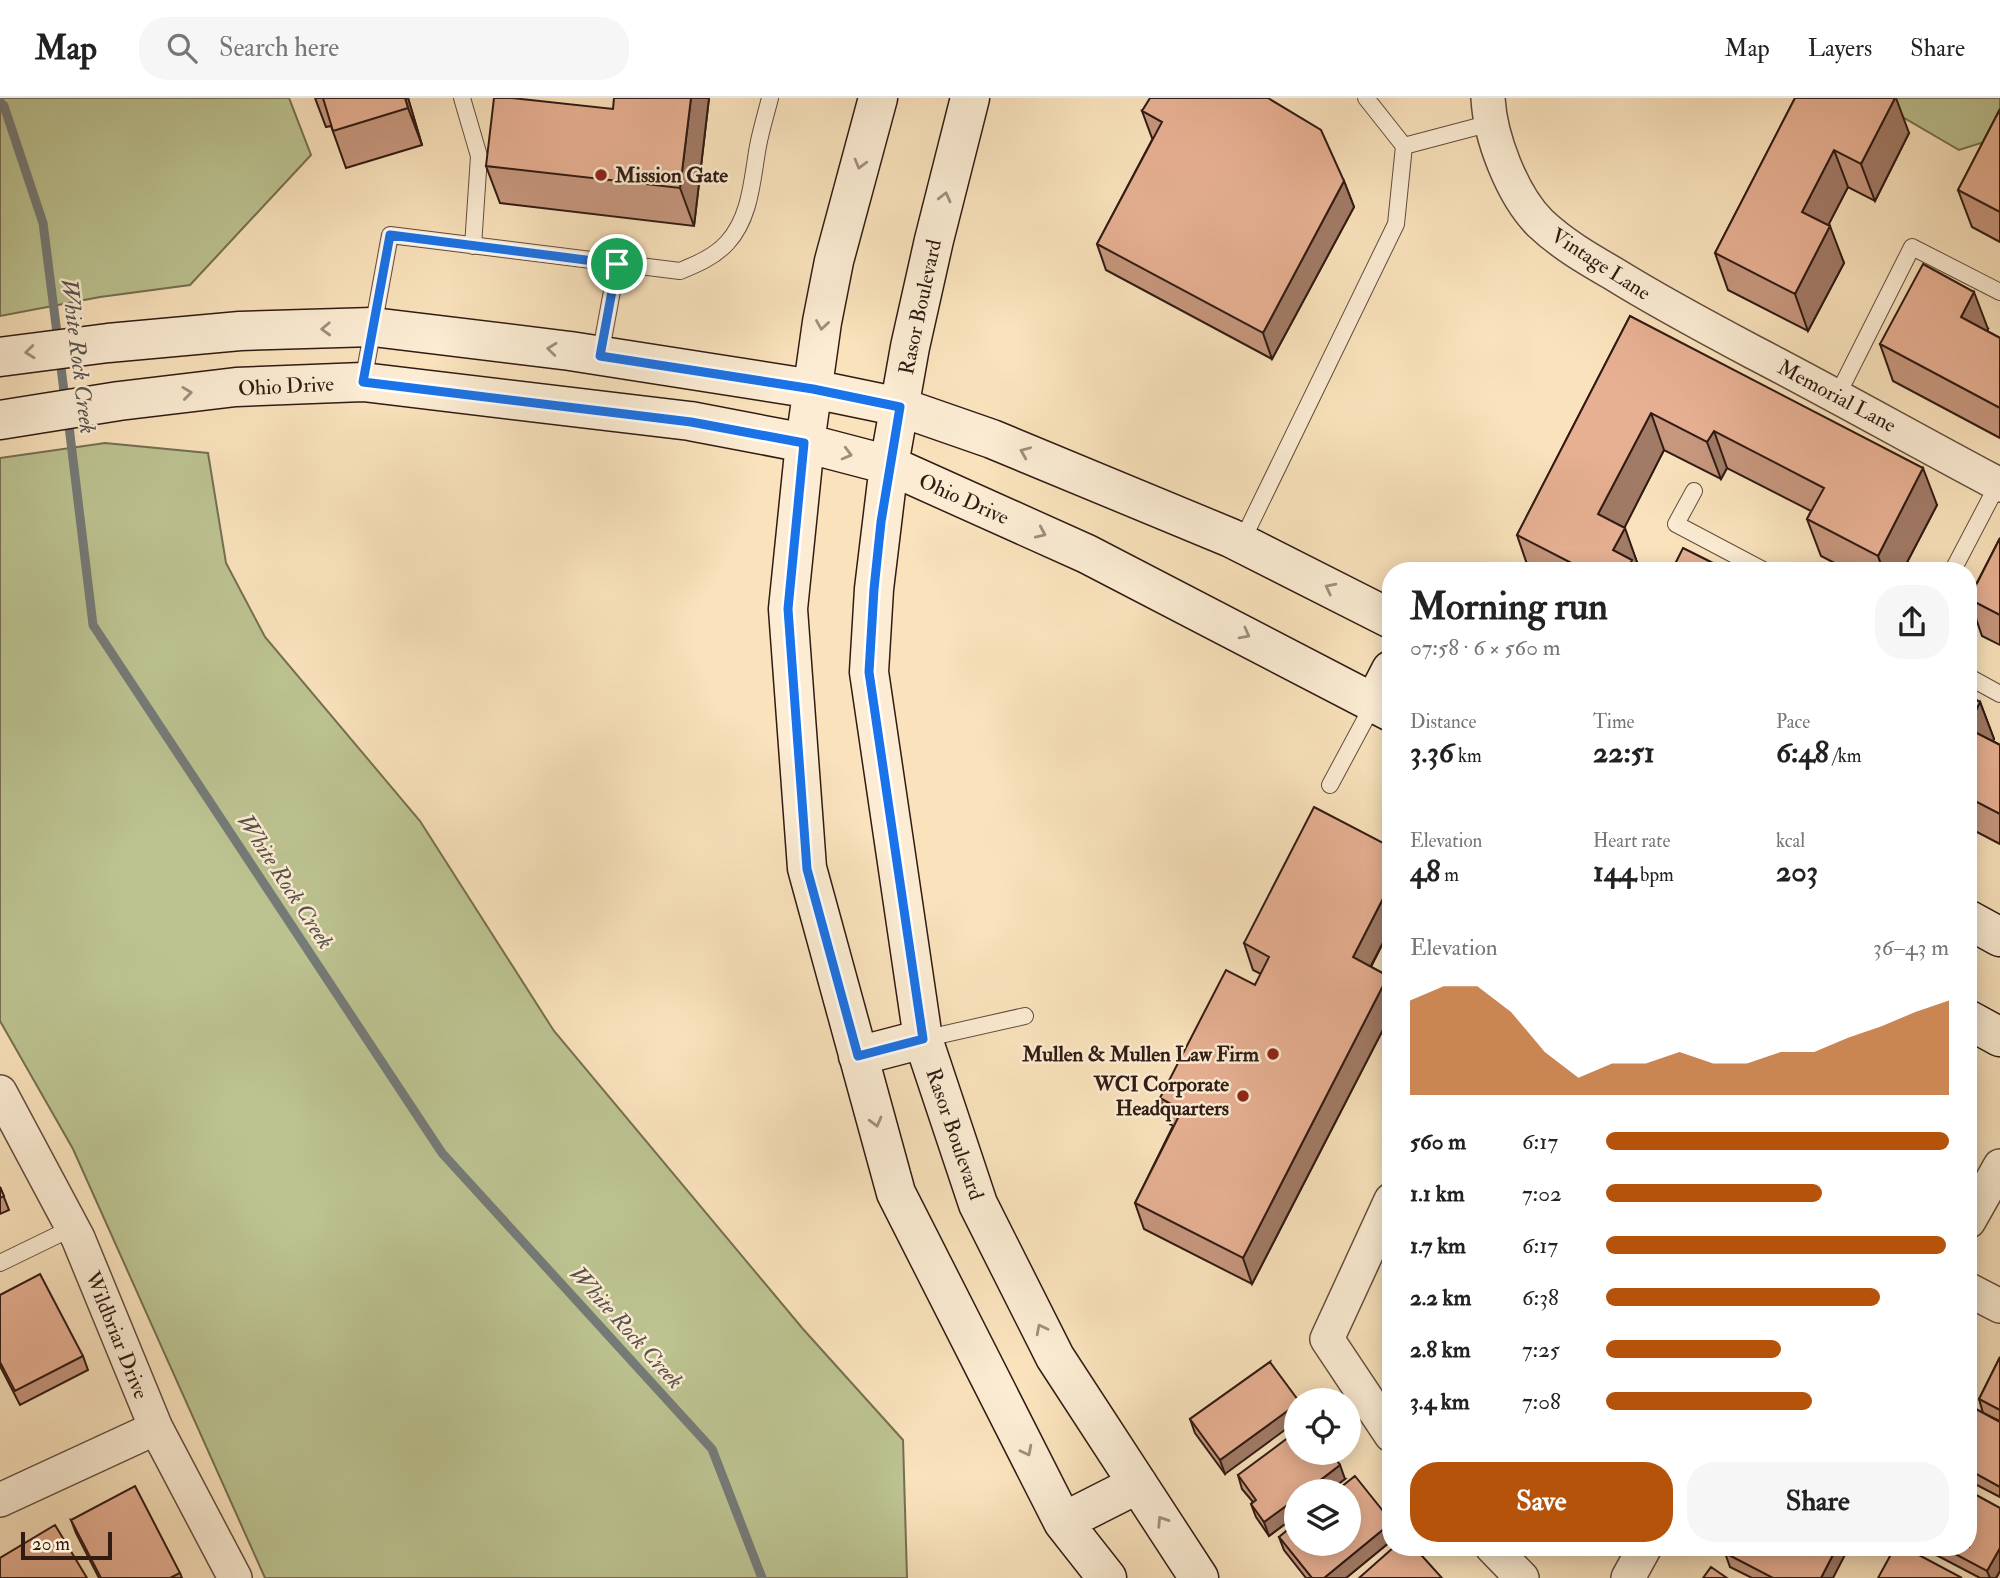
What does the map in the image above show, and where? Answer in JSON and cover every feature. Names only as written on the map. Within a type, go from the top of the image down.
[{"type":"main road","points":[[878,98],[834,261],[822,322],[804,443],[788,609],[807,869],[896,1193],[1063,1522],[1107,1578]]},
{"type":"main road","name":"Rasor Boulevard","points":[[970,98],[910,346],[889,465],[874,589],[869,672],[923,1039],[978,1204],[1055,1357],[1199,1578]]},
{"type":"main road","points":[[0,357],[108,343],[240,331],[373,327],[600,356],[813,389],[900,407],[992,439],[1241,543],[1382,614]]},
{"type":"main road","name":"Ohio Drive","points":[[0,420],[119,401],[236,387],[363,382],[679,420],[804,443],[889,465],[1087,554],[1382,693]]},
{"type":"main road","points":[[1977,924],[2000,937]]},
{"type":"main road","points":[[1977,1024],[2000,1037]]},
{"type":"main road","points":[[858,1056],[923,1039]]},
{"type":"main road","points":[[1063,1522],[1138,1485]]},
{"type":"street","name":"Vintage Lane","points":[[1489,111],[1499,152],[1519,192],[1538,221],[1564,244],[1673,310]]},
{"type":"street","name":"Memorial Lane","points":[[1673,310],[1999,484]]},
{"type":"street","name":"Wildbriar Drive","points":[[0,1091],[72,1228],[156,1428],[235,1578]]},
{"type":"street","points":[[1977,1207],[2000,1166]]},
{"type":"street","points":[[1382,1220],[1327,1339],[1382,1422]]},
{"type":"street","points":[[1977,1294],[2000,1306]]},
{"type":"street","points":[[0,1500],[156,1428]]},
{"type":"street","points":[[1501,1556],[1522,1578]]},
{"type":"street","points":[[1628,1578],[1639,1556]]},
{"type":"lane","points":[[462,98],[479,156],[473,246]]},
{"type":"lane","points":[[363,382],[390,235],[680,271],[705,260],[727,243],[742,220],[750,194],[758,143],[771,98]]},
{"type":"lane","points":[[1241,543],[1396,224],[1404,146],[1366,98]]},
{"type":"lane","points":[[1404,146],[1489,111]]},
{"type":"lane","points":[[1837,396],[1912,247],[2000,292]]},
{"type":"lane","points":[[600,356],[617,264]]},
{"type":"lane","points":[[1957,562],[1999,484]]},
{"type":"lane","points":[[1693,491],[1676,524],[1692,541],[1743,562]]},
{"type":"lane","points":[[1977,681],[2000,694]]},
{"type":"lane","points":[[1330,785],[1382,701]]},
{"type":"lane","points":[[923,1039],[1025,1016]]},
{"type":"lane","points":[[0,1263],[72,1228]]},
{"type":"green space","points":[[0,98],[289,98],[311,155],[190,285],[100,297],[0,316]]},
{"type":"green space","points":[[1870,98],[2000,98],[2000,137],[1959,150]]},
{"type":"green space","points":[[105,443],[208,453],[226,563],[265,637],[420,821],[554,1031],[803,1329],[903,1440],[907,1578],[265,1578],[73,1149],[0,1021],[0,458]]},
{"type":"building","points":[[323,98],[405,98],[408,108],[333,131]]},
{"type":"building","points":[[494,98],[613,109],[614,98],[691,98],[680,188],[486,166]]},
{"type":"building","points":[[1150,98],[1268,98],[1321,130],[1344,181],[1263,333],[1097,244],[1162,122],[1142,111]]},
{"type":"building","points":[[1795,98],[1895,98],[1861,164],[1834,150],[1802,212],[1830,226],[1795,294],[1715,253]]},
{"type":"building","points":[[2000,109],[2000,212],[1958,190]]},
{"type":"building","points":[[1923,264],[1974,292],[1961,317],[2000,338],[2000,408],[1880,344]]},
{"type":"building","points":[[1630,316],[1923,468],[1878,556],[1807,519],[1824,488],[1714,431],[1707,442],[1651,413],[1598,514],[1625,528],[1613,550],[1632,560],[1631,562],[1569,562],[1517,535]]},
{"type":"building","points":[[2000,538],[2000,615],[1977,603],[1977,583]]},
{"type":"building","points":[[1683,548],[1711,562],[1676,562]]},
{"type":"building","points":[[1977,733],[2000,745],[2000,814],[1977,802]]},
{"type":"building","points":[[1314,807],[1382,842],[1382,901],[1353,957],[1382,973],[1382,988],[1243,1258],[1135,1203],[1182,1110],[1160,1098],[1226,970],[1255,985],[1269,957],[1244,943]]},
{"type":"building","points":[[40,1274],[83,1356],[15,1391],[0,1362],[0,1295]]},
{"type":"building","points":[[2000,1357],[2000,1410],[1979,1399]]},
{"type":"building","points":[[1270,1362],[1289,1388],[1284,1388],[1284,1413],[1220,1460],[1190,1419]]},
{"type":"building","points":[[1977,1410],[2000,1422],[2000,1487],[1977,1474]]},
{"type":"building","points":[[1284,1441],[1284,1465],[1340,1465],[1322,1479],[1284,1479],[1284,1507],[1264,1522],[1251,1504],[1256,1500],[1238,1475]]},
{"type":"building","points":[[1361,1484],[1382,1510],[1382,1530],[1361,1548]]},
{"type":"building","points":[[135,1486],[180,1573],[170,1578],[101,1578],[71,1520]]},
{"type":"building","points":[[1977,1495],[2000,1508],[2000,1548],[1987,1571],[1959,1556],[1977,1556]]},
{"type":"building","points":[[55,1525],[87,1578],[0,1578],[0,1558]]},
{"type":"building","points":[[1294,1556],[1351,1556],[1324,1578],[1312,1578]]},
{"type":"building","points":[[1384,1556],[1422,1556],[1442,1578],[1359,1578]]},
{"type":"building","points":[[1731,1556],[1832,1556],[1821,1578],[1773,1578]]},
{"type":"building","points":[[1890,1556],[1921,1556],[1962,1578],[1878,1578]]},
{"type":"building","points":[[1711,1567],[1727,1578],[1703,1578]]},
{"type":"waterway","name":"White Rock Creek","points":[[0,102],[4,106],[43,223],[58,341]]},
{"type":"waterway","name":"White Rock Creek","points":[[60,359],[65,400]]},
{"type":"waterway","name":"White Rock Creek","points":[[68,418],[93,625],[442,1153],[712,1449],[762,1578]]},
{"type":"place","name":"Mission Gate","points":[[601,175]]},
{"type":"place","name":"Mullen & Mullen Law Firm","points":[[1273,1054]]},
{"type":"place","name":"WCI Corporate Headquarters","points":[[1243,1096]]},
{"type":"route","points":[[390,235],[617,264],[600,356],[813,389],[900,407],[881,522],[869,672],[923,1039],[858,1056],[807,869],[788,609],[804,443],[691,422],[363,382],[390,235]]}]
